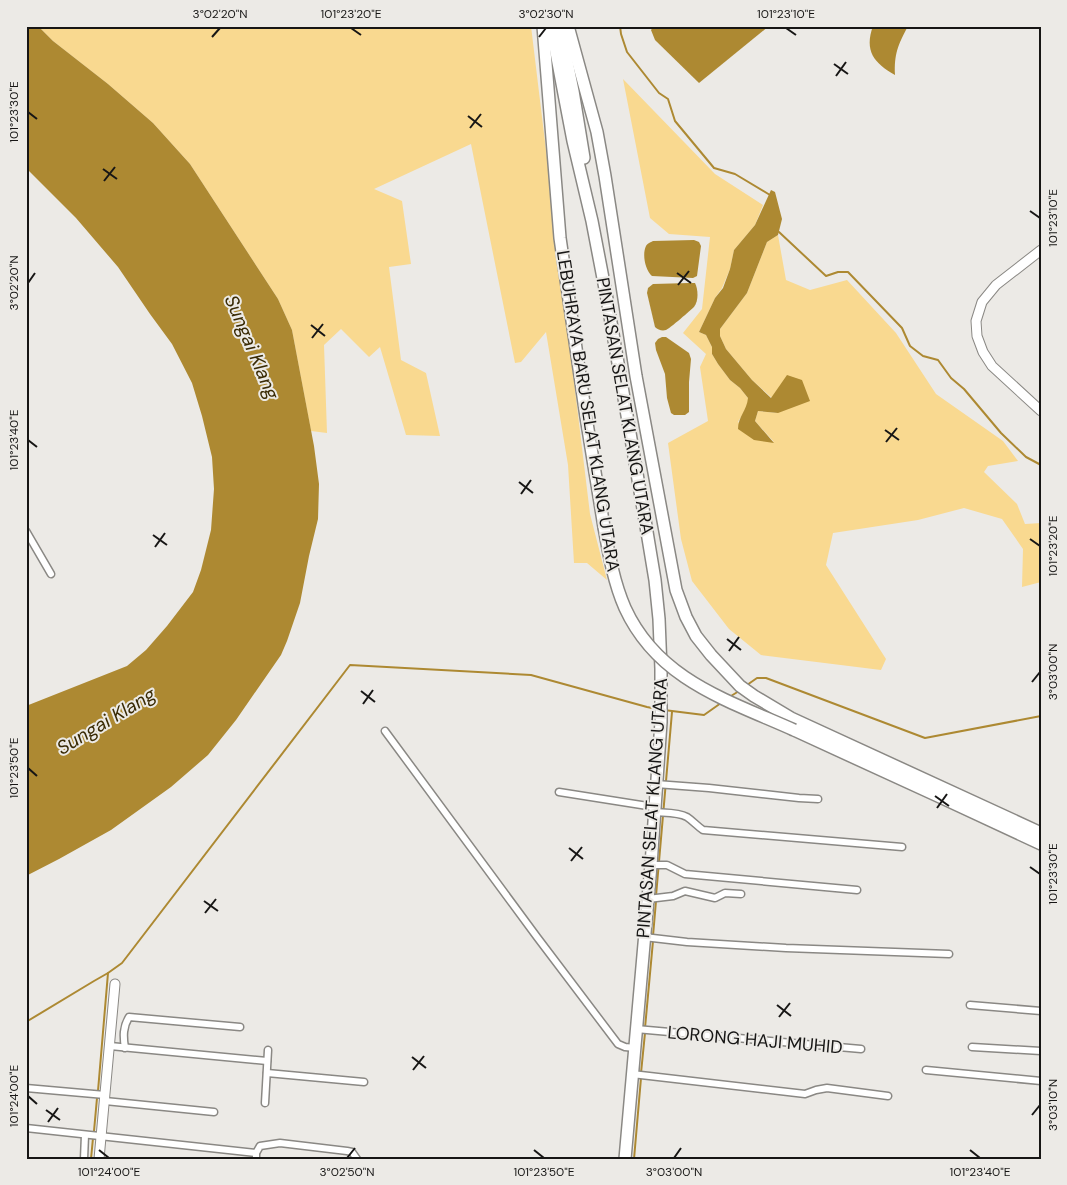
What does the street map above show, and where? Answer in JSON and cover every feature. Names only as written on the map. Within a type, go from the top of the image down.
[{"type":"highway","name":"LEBUHRAYA BARU SELAT KLANG UTARA","points":[[543,26],[560,238],[604,527],[613,573],[625,608],[648,646],[673,670],[713,694],[1041,844]]},
{"type":"highway","points":[[551,26],[573,141],[592,221]]},
{"type":"highway","points":[[560,26],[582,143],[592,221]]},
{"type":"highway","points":[[568,26],[597,132],[636,376],[676,590],[686,617],[696,636],[740,686],[791,718],[1041,832]]},
{"type":"highway","name":"PINTASAN SELAT KLANG UTARA","points":[[592,221],[607,299],[659,619],[661,722],[656,784],[653,865],[635,1048],[635,1074],[625,1159]]},
{"type":"street","points":[[1041,250],[996,284],[982,302],[976,321],[976,336],[982,352],[992,366],[1041,411]]},
{"type":"street","points":[[26,531],[51,574]]},
{"type":"street","points":[[385,731],[618,1044],[635,1048]]},
{"type":"street","points":[[656,784],[818,799]]},
{"type":"street","points":[[558,792],[682,815],[704,830],[902,847]]},
{"type":"street","points":[[653,865],[667,865],[685,874],[857,890]]},
{"type":"street","points":[[650,899],[673,896],[685,891],[715,898],[725,893],[741,894]]},
{"type":"street","points":[[646,937],[687,942],[786,948],[948,954]]},
{"type":"street","points":[[99,1159],[115,984]]},
{"type":"street","points":[[970,1005],[1041,1012]]},
{"type":"street","points":[[125,1048],[123,1034],[129,1017],[240,1028]]},
{"type":"street","name":"LORONG HAJI MUHID","points":[[638,1029],[861,1049]]},
{"type":"street","points":[[110,1046],[266,1061]]},
{"type":"street","points":[[972,1047],[1041,1051]]},
{"type":"street","points":[[265,1104],[268,1050]]},
{"type":"street","points":[[926,1070],[1041,1081]]},
{"type":"street","points":[[267,1073],[364,1082]]},
{"type":"street","points":[[635,1074],[804,1094],[827,1088],[888,1096]]},
{"type":"street","points":[[26,1088],[214,1112]]},
{"type":"street","points":[[26,1128],[256,1156],[260,1146],[280,1143],[352,1152],[357,1159]]},
{"type":"street","points":[[84,1159],[88,1135]]},
{"type":"shaded area","points":[[38,26],[531,26],[590,514],[607,580],[587,563],[574,563],[568,465],[546,332],[521,362],[515,363],[471,144],[374,189],[402,201],[411,264],[389,267],[401,360],[426,373],[440,436],[406,435],[380,347],[369,357],[341,329],[324,345],[327,433],[311,431],[292,330],[278,299],[190,164],[153,123],[108,84],[53,41]]},
{"type":"shaded area","points":[[623,79],[715,174],[763,205],[755,225],[734,250],[730,269],[722,288],[715,298],[699,332],[706,335],[712,347],[712,354],[718,364],[730,380],[748,398],[748,405],[738,422],[774,442],[755,421],[758,411],[778,413],[772,398],[752,380],[726,349],[720,336],[720,329],[747,293],[767,242],[778,235],[786,280],[810,290],[847,280],[896,333],[936,394],[1003,441],[1018,461],[988,466],[984,472],[1017,504],[1025,524],[1041,523],[1041,582],[1022,587],[1023,549],[1002,519],[964,508],[918,520],[833,533],[826,565],[886,659],[881,670],[761,655],[729,629],[692,581],[681,539],[668,443],[708,421],[700,367],[706,354],[683,333],[702,309],[710,237],[669,234],[650,218]]},
{"type":"water","name":"Sungai Klang","points":[[26,26],[38,26],[53,41],[108,84],[153,123],[190,164],[278,299],[292,330],[314,446],[319,484],[318,519],[300,603],[287,641],[281,655],[236,720],[208,755],[171,787],[111,830],[26,876],[26,706],[127,666],[146,650],[167,626],[193,592],[201,570],[211,530],[214,489],[212,457],[202,416],[192,383],[172,344],[118,267],[76,218],[26,168]]},
{"type":"water","points":[[654,26],[769,26],[699,83],[655,40],[651,30]]},
{"type":"water","points":[[873,26],[908,26],[897,50],[895,75],[876,61],[870,49],[870,35]]},
{"type":"water","points":[[771,190],[775,192],[782,219],[778,235],[767,242],[747,293],[720,329],[720,336],[726,349],[752,380],[771,398],[787,375],[802,380],[810,401],[778,413],[758,411],[755,421],[774,443],[754,440],[738,429],[739,421],[748,398],[730,380],[718,364],[712,354],[712,347],[706,335],[699,332],[715,298],[723,288],[734,250],[755,225]]},
{"type":"water","points":[[694,240],[699,242],[701,246],[697,276],[693,278],[652,276],[646,266],[644,257],[648,244],[653,241]]},
{"type":"water","points":[[695,283],[697,298],[694,307],[666,330],[656,328],[647,293],[648,288],[653,284]]},
{"type":"water","points":[[662,337],[666,337],[689,353],[691,359],[689,412],[685,415],[674,415],[671,413],[667,398],[665,374],[655,343]]},
{"type":"waterway","points":[[620,26],[627,52],[659,93],[668,99],[675,121],[714,168],[735,174],[770,195]]},
{"type":"waterway","points":[[779,232],[826,276],[838,272],[848,272],[902,328],[910,346],[923,356],[938,360],[951,378],[964,389],[1001,433],[1026,457],[1041,465]]},
{"type":"waterway","points":[[26,1022],[122,963],[350,665],[531,675],[657,709]]},
{"type":"waterway","points":[[747,685],[757,678],[766,678],[925,738],[1041,716]]},
{"type":"waterway","points":[[731,696],[739,691]]},
{"type":"waterway","points":[[664,710],[704,715],[721,703]]},
{"type":"waterway","points":[[656,896],[672,712]]},
{"type":"waterway","points":[[653,936],[656,901]]},
{"type":"waterway","points":[[645,1028],[653,941]]},
{"type":"waterway","points":[[98,1091],[108,973]]},
{"type":"waterway","points":[[641,1073],[645,1033]]},
{"type":"waterway","points":[[634,1159],[641,1078]]},
{"type":"waterway","points":[[94,1131],[97,1098]]},
{"type":"waterway","points":[[91,1159],[93,1138]]}]
